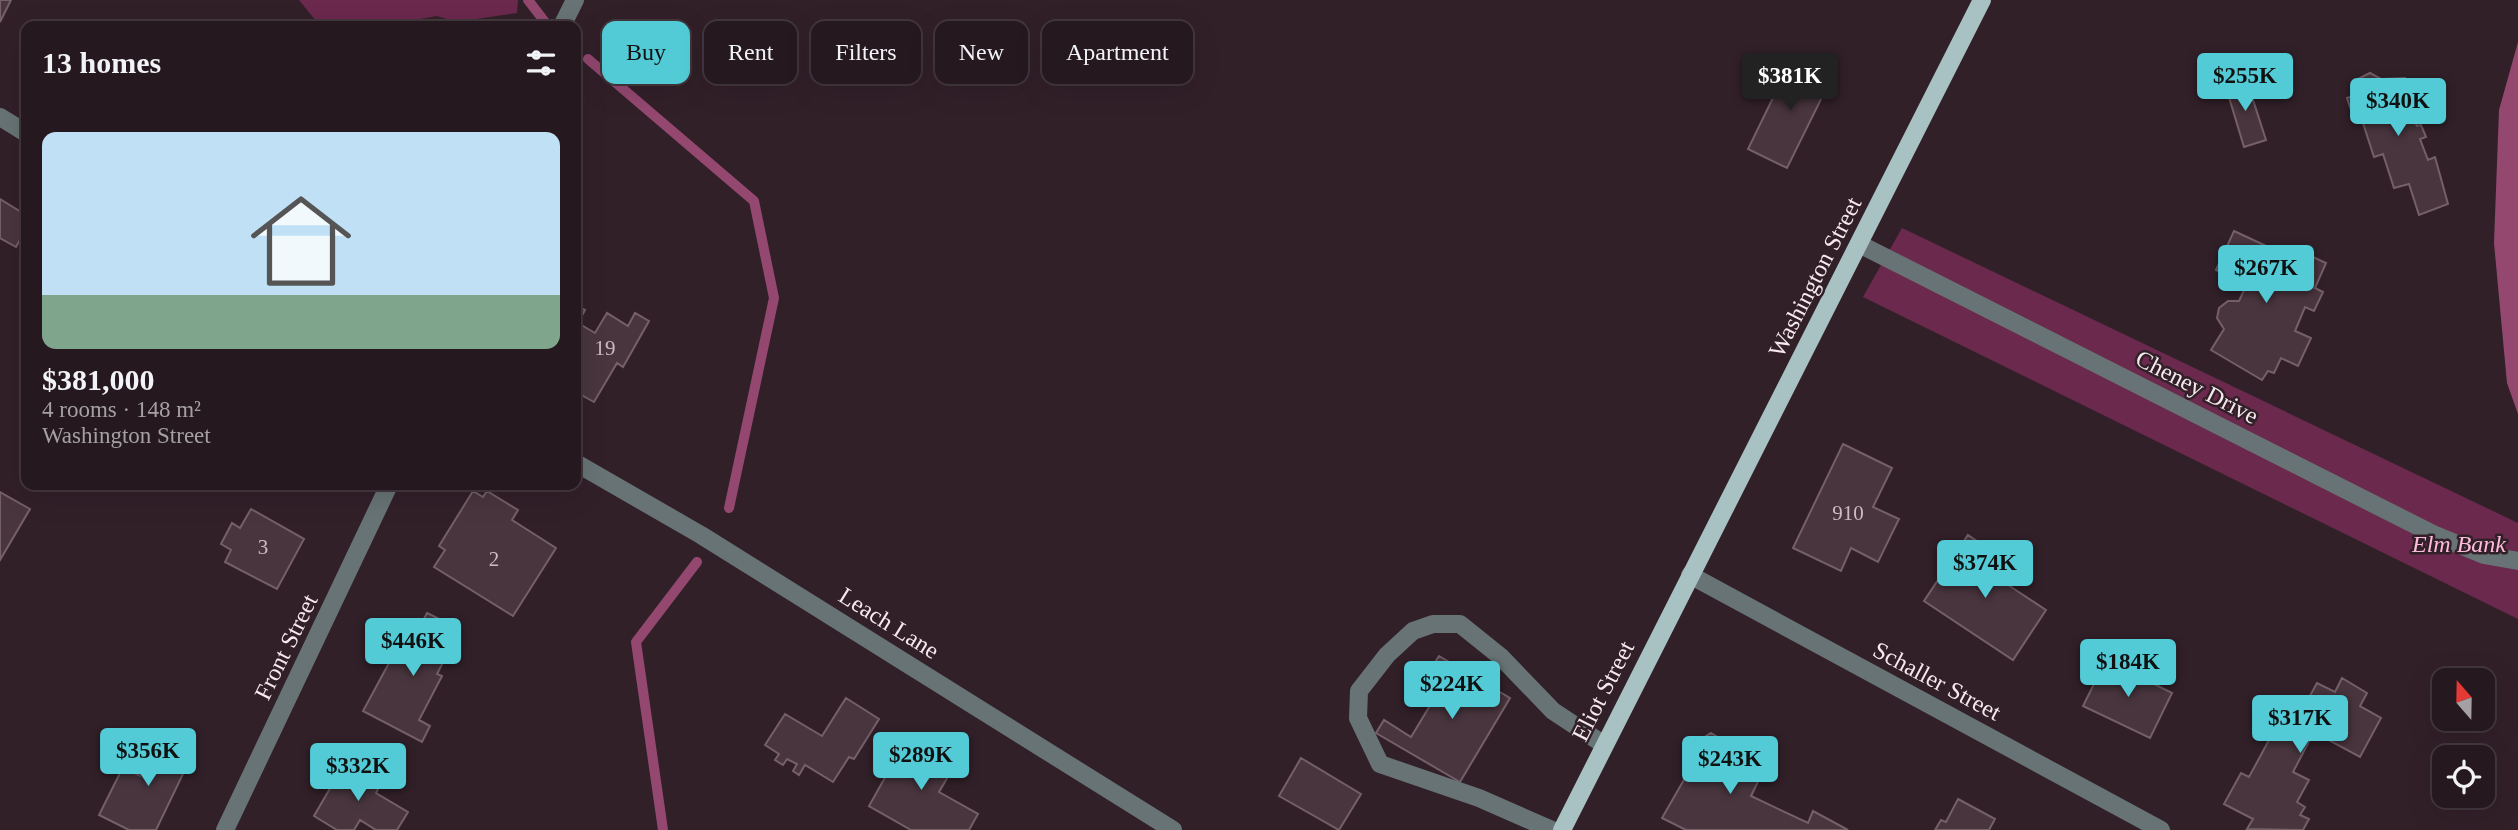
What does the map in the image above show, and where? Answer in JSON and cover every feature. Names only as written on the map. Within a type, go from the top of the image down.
[{"type":"main road","name":"Washington Street","points":[[1690,575],[1982,0]]},
{"type":"main road","name":"Eliot Street","points":[[1562,830],[1602,744],[1690,575]]},
{"type":"street","points":[[564,21],[575,0]]},
{"type":"street","points":[[0,117],[21,130]]},
{"type":"street","name":"Cheney Drive","points":[[1859,244],[2433,534],[2484,555],[2518,561]]},
{"type":"street","name":"Leach Lane","points":[[581,466],[701,535],[1173,830]]},
{"type":"street","name":"Front Street","points":[[225,830],[387,490]]},
{"type":"street","name":"Schaller Street","points":[[1690,575],[2161,830]]},
{"type":"street","points":[[1552,830],[1479,798],[1380,764],[1358,718],[1359,691],[1387,655],[1413,631],[1433,624],[1460,624],[1501,657],[1553,711],[1602,744]]},
{"type":"green space","points":[[299,0],[518,0],[517,13],[463,21],[437,16],[409,21],[316,21]]},
{"type":"green space","name":"Elm Bank","points":[[1902,228],[2518,523],[2518,619],[1863,297]]},
{"type":"shaded area","points":[[2518,42],[2518,414],[2507,383],[2494,243],[2499,110]]},
{"type":"building","points":[[0,0],[11,0],[0,22]]},
{"type":"building","points":[[1793,57],[1832,77],[1787,168],[1748,149]]},
{"type":"building","points":[[2370,73],[2381,79],[2405,78],[2415,104],[2408,107],[2426,137],[2420,139],[2428,160],[2435,157],[2448,204],[2419,215],[2409,184],[2394,188],[2383,154],[2374,157],[2361,117],[2354,119],[2347,98],[2357,95],[2358,79]]},
{"type":"building","points":[[2246,78],[2266,140],[2244,147],[2225,84]]},
{"type":"building","points":[[0,199],[21,212],[21,238],[16,247],[0,238]]},
{"type":"building","points":[[2234,231],[2294,259],[2298,250],[2326,263],[2315,288],[2323,292],[2314,311],[2305,307],[2295,331],[2311,338],[2298,366],[2281,358],[2274,373],[2268,371],[2262,380],[2211,350],[2224,329],[2217,318],[2219,308],[2228,301],[2239,301],[2247,284],[2216,270]]},
{"type":"building","points":[[607,313],[628,326],[635,313],[649,321],[623,367],[617,363],[594,402],[581,395],[581,325],[595,333]]},
{"type":"building","points":[[1843,444],[1892,468],[1873,507],[1899,519],[1878,562],[1851,548],[1841,571],[1793,548]]},
{"type":"building","points":[[473,491],[483,497],[487,491],[518,510],[512,520],[556,548],[513,616],[434,567],[445,550],[439,546]]},
{"type":"building","points":[[0,492],[30,509],[0,560]]},
{"type":"building","points":[[251,509],[304,539],[277,589],[225,562],[231,550],[221,544],[232,523],[240,528]]},
{"type":"building","points":[[1968,535],[2006,561],[1996,577],[2046,610],[2013,660],[1924,601]]},
{"type":"building","points":[[427,613],[460,629],[437,674],[442,676],[419,720],[430,726],[422,742],[363,711],[396,650],[401,652],[412,630],[417,632]]},
{"type":"building","points":[[1439,656],[1510,698],[1460,782],[1376,733],[1384,720],[1411,737],[1440,689],[1424,680]]},
{"type":"building","points":[[2106,660],[2172,693],[2150,738],[2083,706]]},
{"type":"building","points":[[2342,678],[2367,693],[2360,706],[2381,718],[2360,757],[2314,732],[2293,772],[2309,780],[2297,802],[2305,807],[2300,815],[2309,819],[2303,830],[2247,829],[2253,819],[2224,804],[2241,773],[2249,777],[2288,705],[2301,712],[2317,683],[2335,692]]},
{"type":"building","points":[[846,698],[879,719],[854,759],[849,757],[833,782],[805,765],[799,775],[793,771],[797,764],[787,759],[783,765],[775,760],[779,754],[765,745],[785,714],[822,736]]},
{"type":"building","points":[[1711,733],[1721,739],[1722,745],[1765,767],[1751,796],[1808,823],[1813,811],[1848,830],[1686,830],[1662,818],[1701,750],[1700,740]]},
{"type":"building","points":[[160,734],[194,751],[156,830],[129,830],[99,815],[123,767],[140,776]]},
{"type":"building","points":[[913,739],[956,763],[939,792],[978,814],[969,830],[911,830],[869,806],[906,740],[911,743]]},
{"type":"building","points":[[1301,758],[1361,794],[1339,830],[1279,796]]},
{"type":"building","points":[[346,761],[382,781],[376,793],[408,812],[397,830],[376,830],[360,820],[354,830],[337,830],[314,816]]},
{"type":"building","points":[[1958,799],[1995,819],[1989,830],[1935,830],[1941,820],[1946,822]]},
{"type":"waterway","points":[[528,0],[544,21]]},
{"type":"waterway","points":[[588,59],[754,201],[774,298],[729,508]]},
{"type":"waterway","points":[[663,830],[636,642],[697,562]]}]
